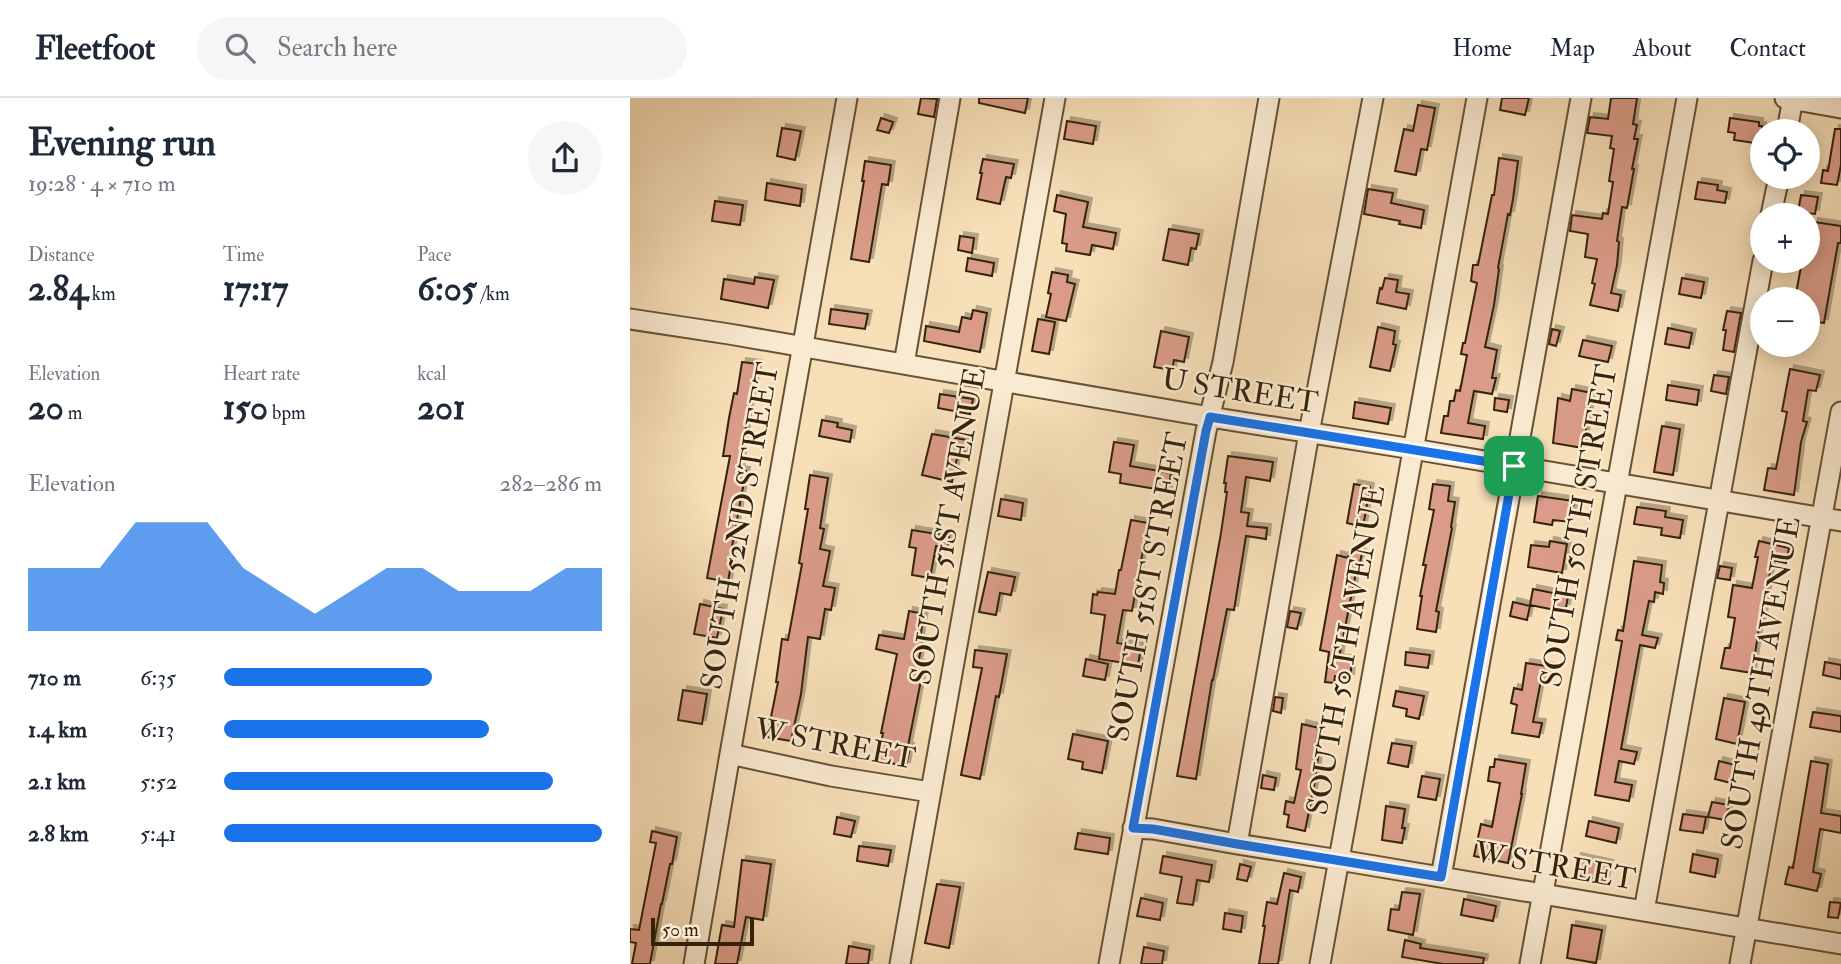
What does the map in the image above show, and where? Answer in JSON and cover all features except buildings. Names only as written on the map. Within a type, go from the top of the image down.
[{"type":"street","name":"SOUTH 52ND STREET","points":[[694,964],[847,98]]},
{"type":"street","points":[[904,364],[950,98]]},
{"type":"street","name":"SOUTH 51ST AVENUE","points":[[900,964],[1055,98]]},
{"type":"street","name":"SOUTH 51ST STREET","points":[[1109,964],[1203,445],[1223,362],[1269,98]]},
{"type":"street","points":[[1237,844],[1309,433],[1373,98]]},
{"type":"street","name":"SOUTH 50TH AVENUE","points":[[1320,964],[1477,98]]},
{"type":"street","points":[[1441,877],[1581,98]]},
{"type":"street","name":"SOUTH 50TH STREET","points":[[1530,964],[1687,98]]},
{"type":"street","points":[[1788,119],[1790,98],[1841,108]]},
{"type":"street","points":[[1644,911],[1761,273]]},
{"type":"street","name":"U STREET","points":[[630,319],[1831,519]]},
{"type":"street","name":"SOUTH 49TH AVENUE","points":[[1740,964],[1831,519],[1841,412]]},
{"type":"street","name":"W STREET","points":[[730,754],[831,776],[930,792]]},
{"type":"street","name":"W STREET","points":[[1133,828],[1153,829],[1841,944]]},
{"type":"route","points":[[1210,417],[1514,466],[1441,877],[1153,829],[1133,828],[1210,417]]}]
